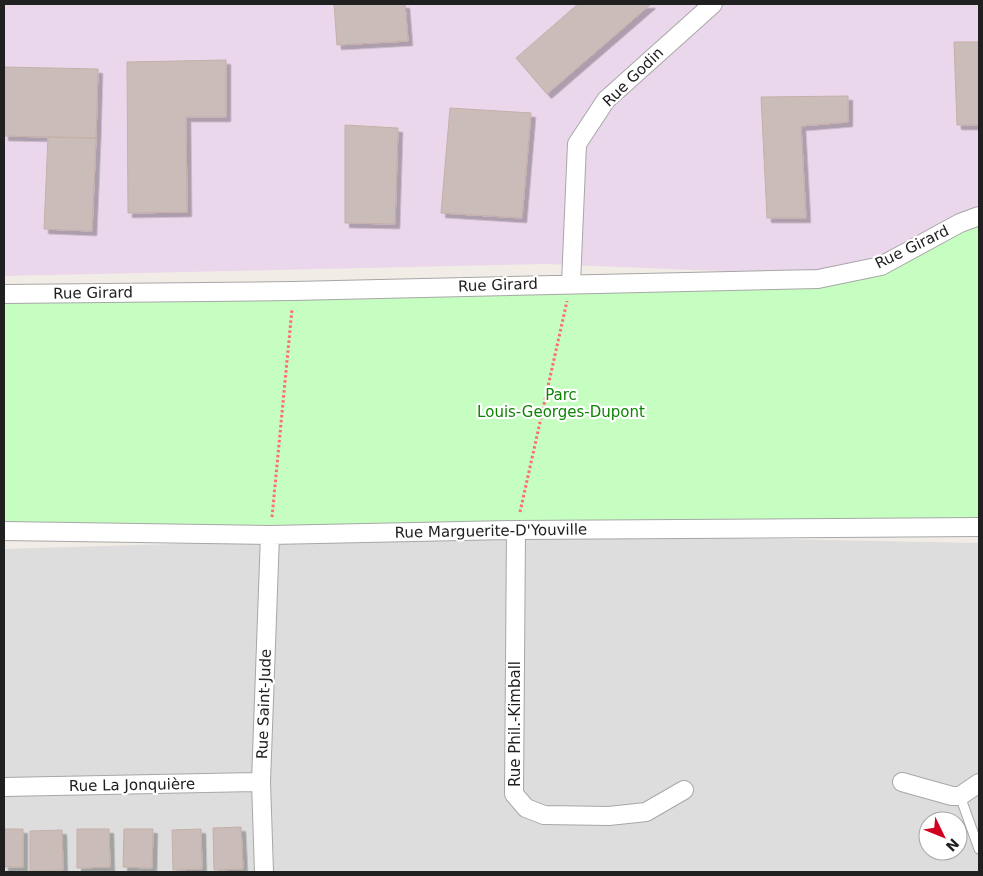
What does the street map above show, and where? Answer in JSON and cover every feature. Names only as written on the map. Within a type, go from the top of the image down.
[{"type":"street","name":"Rue Godin","points":[[571,283],[577,144],[606,100],[712,4]]},
{"type":"street","name":"Rue Girard","points":[[4,294],[293,291],[571,283],[818,279],[881,266],[960,223],[979,216]]},
{"type":"street","name":"Rue Marguerite-D'Youville","points":[[4,531],[270,535],[516,530],[979,527]]},
{"type":"street","name":"Rue Phil.-Kimball","points":[[516,530],[514,794],[526,808],[544,815],[609,816],[646,812],[684,790]]},
{"type":"street","name":"Rue Saint-Jude","points":[[264,872],[261,782],[270,535]]},
{"type":"street","name":"Rue La Jonquière","points":[[4,788],[261,782]]},
{"type":"street","points":[[902,782],[952,796],[960,796],[979,783]]},
{"type":"lane","points":[[960,796],[979,849]]},
{"type":"path","points":[[516,530],[571,283]]},
{"type":"path","points":[[270,535],[293,291]]},
{"type":"shaded area","points":[[4,4],[979,4],[979,214],[881,260],[818,275],[544,264],[4,276]]},
{"type":"shaded area","points":[[509,534],[979,543],[979,872],[4,872],[4,549]]},
{"type":"green space","name":"Parc Louis-Georges-Dupont","points":[[979,221],[979,527],[4,536],[4,290],[819,281]]},
{"type":"building","points":[[334,4],[405,4],[408,41],[337,45]]},
{"type":"building","points":[[578,4],[651,4],[547,94],[516,58]]},
{"type":"building","points":[[954,42],[979,42],[979,125],[957,125]]},
{"type":"building","points":[[226,60],[226,117],[186,117],[187,212],[128,213],[127,62]]},
{"type":"building","points":[[4,67],[98,69],[96,138],[4,136]]},
{"type":"building","points":[[848,96],[848,122],[801,126],[806,218],[767,218],[761,97]]},
{"type":"building","points":[[450,108],[531,113],[522,218],[441,213]]},
{"type":"building","points":[[345,125],[398,128],[395,224],[345,223]]},
{"type":"building","points":[[48,137],[96,138],[92,231],[44,229]]},
{"type":"building","points":[[241,827],[243,869],[214,870],[213,828]]},
{"type":"building","points":[[4,829],[23,829],[23,867],[4,867]]},
{"type":"building","points":[[77,829],[109,829],[110,867],[77,868]]},
{"type":"building","points":[[124,829],[153,829],[152,868],[123,867]]},
{"type":"building","points":[[201,829],[202,869],[173,870],[172,830]]},
{"type":"building","points":[[62,830],[63,870],[30,871],[30,831]]}]
